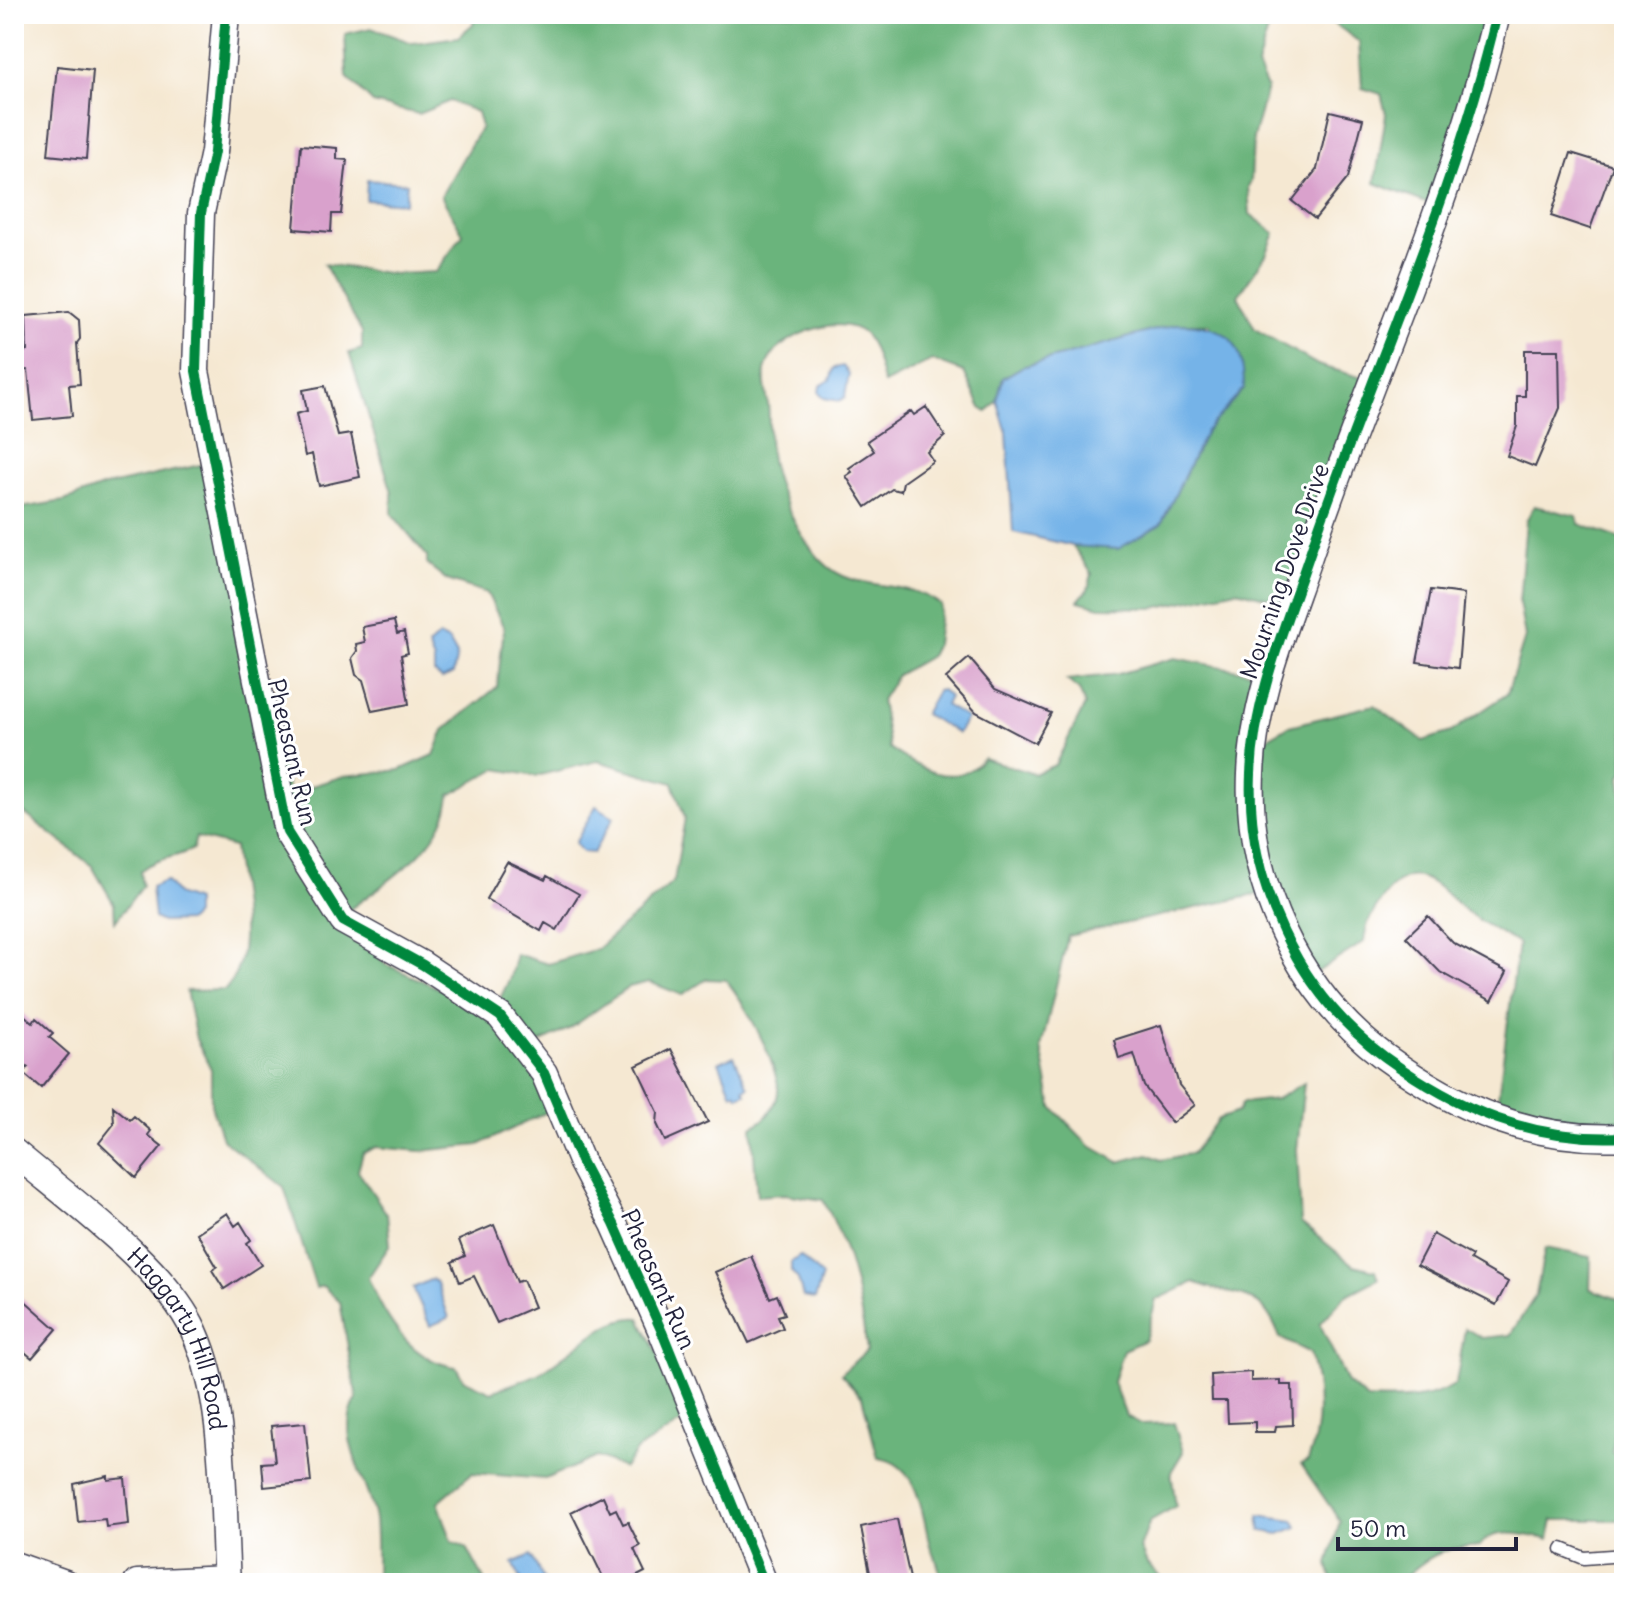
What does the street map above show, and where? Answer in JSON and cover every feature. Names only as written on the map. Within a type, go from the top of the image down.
[{"type":"street","name":"Pheasant Run","points":[[226,14],[214,152],[201,213],[196,371],[287,832],[343,921],[423,965],[500,1016],[544,1073],[581,1161],[614,1224],[662,1332],[764,1583]]},
{"type":"street","name":"Mourning Dove Drive","points":[[1497,14],[1460,146],[1333,485],[1265,685],[1254,745],[1252,823],[1263,877],[1287,941],[1307,973],[1355,1035],[1440,1094],[1490,1118],[1533,1129],[1624,1137]]},
{"type":"street","name":"Haggarty Hill Road","points":[[14,1152],[116,1237],[151,1274],[193,1328],[211,1388],[221,1468],[227,1581]]},
{"type":"street","points":[[14,1565],[65,1583]]},
{"type":"street","points":[[137,1583],[227,1581]]},
{"type":"lane","points":[[1562,1549],[1584,1558],[1624,1555]]},
{"type":"green space","points":[[475,14],[1494,14],[1433,206],[1375,183],[1386,114],[1381,94],[1362,88],[1359,42],[1325,19],[1315,17],[1295,19],[1268,30],[1257,66],[1267,88],[1253,138],[1251,182],[1248,187],[1250,214],[1275,233],[1266,255],[1238,296],[1255,329],[1318,365],[1366,379],[1289,603],[1237,590],[1154,608],[1100,607],[1078,601],[1088,589],[1092,574],[1073,546],[1161,524],[1206,431],[1244,388],[1209,324],[1177,324],[1022,367],[1003,378],[997,401],[987,412],[981,408],[964,372],[932,360],[884,384],[874,350],[863,333],[839,325],[808,331],[781,346],[766,367],[769,447],[772,466],[789,511],[805,540],[823,562],[849,578],[912,591],[941,605],[936,644],[930,656],[897,675],[881,700],[889,748],[923,768],[949,775],[972,768],[983,758],[1034,774],[1055,765],[1085,705],[1079,690],[1067,680],[1118,674],[1175,658],[1265,675],[1256,745],[1289,726],[1374,705],[1423,741],[1451,732],[1507,694],[1525,637],[1519,603],[1526,521],[1534,506],[1577,516],[1579,524],[1624,540],[1624,772],[1620,778],[1624,804],[1624,1138],[1495,1120],[1518,944],[1470,914],[1429,881],[1418,877],[1407,877],[1384,897],[1370,918],[1364,942],[1314,974],[1264,893],[1068,936],[1041,1048],[1052,1107],[1089,1145],[1119,1162],[1148,1154],[1161,1160],[1193,1153],[1218,1119],[1238,1112],[1242,1103],[1276,1099],[1304,1083],[1297,1150],[1301,1223],[1353,1265],[1375,1270],[1378,1279],[1345,1296],[1320,1324],[1347,1383],[1367,1399],[1424,1397],[1456,1384],[1465,1328],[1482,1338],[1510,1335],[1536,1295],[1545,1248],[1591,1257],[1590,1289],[1624,1301],[1624,1380],[1619,1389],[1612,1453],[1624,1453],[1624,1520],[1553,1520],[1549,1539],[1521,1534],[1492,1536],[1479,1547],[1455,1548],[1435,1555],[1399,1583],[1333,1583],[1328,1564],[1340,1521],[1301,1464],[1308,1461],[1316,1435],[1317,1394],[1310,1353],[1280,1338],[1265,1310],[1256,1302],[1194,1282],[1156,1300],[1145,1340],[1123,1350],[1113,1382],[1126,1416],[1141,1424],[1174,1423],[1183,1452],[1171,1472],[1176,1506],[1150,1521],[1140,1548],[1147,1564],[1166,1583],[940,1583],[939,1569],[916,1490],[901,1468],[891,1461],[878,1458],[862,1397],[841,1374],[867,1350],[847,1254],[823,1200],[785,1194],[757,1196],[752,1127],[776,1102],[777,1081],[763,1042],[734,990],[726,980],[707,979],[682,995],[649,982],[629,987],[571,1028],[531,1047],[551,1110],[479,1145],[420,1151],[376,1147],[363,1153],[358,1171],[387,1214],[390,1245],[368,1278],[382,1308],[412,1347],[440,1363],[456,1367],[463,1379],[491,1392],[543,1371],[615,1322],[640,1318],[690,1417],[637,1450],[624,1468],[597,1457],[545,1479],[472,1473],[438,1502],[452,1541],[467,1548],[486,1583],[376,1583],[375,1520],[355,1460],[349,1428],[357,1399],[340,1302],[323,1286],[316,1288],[284,1187],[222,1139],[211,1105],[211,1069],[196,1039],[186,991],[225,990],[235,975],[243,941],[243,922],[234,847],[196,837],[193,849],[146,866],[140,871],[142,886],[115,922],[114,904],[92,866],[14,805],[14,509],[64,501],[105,486],[205,464],[289,793],[344,776],[400,770],[434,755],[444,730],[497,687],[504,628],[487,593],[447,580],[427,564],[427,556],[392,514],[392,492],[349,353],[362,349],[362,332],[324,264],[394,274],[436,272],[463,234],[441,196],[481,127],[477,112],[450,101],[418,114],[373,103],[347,77],[345,34],[371,28],[413,43],[458,37],[473,24]],"holes":[[[598,761],[673,783],[685,818],[674,881],[597,949],[548,964],[516,954],[510,978],[493,1013],[385,964],[345,913],[411,863],[425,848],[446,814],[450,795],[496,769],[536,776]]]},
{"type":"water","points":[[367,180],[407,183],[405,203],[366,200]]},
{"type":"water","points":[[1177,324],[1208,327],[1229,338],[1240,357],[1244,388],[1206,431],[1161,524],[1118,549],[1073,546],[1013,532],[1007,433],[997,401],[1003,378],[1022,367]]},
{"type":"water","points":[[843,366],[849,374],[845,397],[839,401],[824,398],[819,392],[820,386],[830,380],[834,368]]},
{"type":"water","points":[[439,636],[449,641],[457,655],[453,674],[442,679],[434,673],[434,661],[428,646]]},
{"type":"water","points":[[942,690],[949,697],[945,705],[967,718],[958,733],[924,714],[937,691]]},
{"type":"water","points":[[596,806],[614,817],[593,853],[582,852],[575,843]]},
{"type":"water","points":[[166,881],[177,894],[195,901],[195,915],[189,921],[162,922],[154,918],[151,887]]},
{"type":"water","points":[[734,1056],[748,1087],[744,1088],[746,1093],[738,1096],[736,1092],[732,1094],[719,1062]]},
{"type":"water","points":[[800,1256],[822,1276],[815,1299],[803,1297],[798,1279],[791,1271],[791,1262]]},
{"type":"water","points":[[432,1279],[437,1283],[449,1318],[430,1326],[413,1288]]},
{"type":"water","points":[[1259,1515],[1294,1520],[1297,1527],[1280,1534],[1261,1531]]},
{"type":"water","points":[[531,1555],[545,1583],[523,1583],[513,1563]]},
{"type":"building","points":[[57,66],[93,70],[86,159],[48,155]]},
{"type":"building","points":[[1330,111],[1363,119],[1348,178],[1315,219],[1292,201],[1317,169]]},
{"type":"building","points":[[301,145],[337,148],[337,159],[347,160],[341,214],[332,214],[331,232],[294,229]]},
{"type":"building","points":[[1571,153],[1613,166],[1590,229],[1551,216]]},
{"type":"building","points":[[69,312],[79,320],[80,339],[77,343],[80,384],[69,385],[72,416],[33,420],[28,370],[16,371],[14,352],[27,351],[26,316]]},
{"type":"building","points":[[1525,350],[1559,350],[1560,408],[1535,467],[1507,456],[1517,426],[1517,396],[1525,396]]},
{"type":"building","points":[[325,386],[338,436],[351,434],[360,477],[319,486],[312,454],[305,456],[296,414],[307,411],[303,390]]},
{"type":"building","points":[[926,407],[945,436],[927,452],[933,461],[903,482],[901,491],[892,489],[866,507],[846,476],[852,472],[849,468],[874,451],[867,441],[911,411],[914,415]]},
{"type":"building","points":[[1431,590],[1464,594],[1458,668],[1417,662]]},
{"type":"building","points":[[394,621],[397,634],[404,632],[408,653],[401,655],[409,704],[372,711],[363,680],[356,675],[352,658],[357,651],[356,644],[365,642],[362,627]]},
{"type":"building","points":[[969,658],[995,689],[1051,713],[1035,743],[976,712],[946,678]]},
{"type":"building","points":[[507,862],[545,880],[547,876],[579,894],[557,930],[545,923],[541,931],[486,899]]},
{"type":"building","points":[[1428,916],[1453,943],[1507,972],[1492,1001],[1440,972],[1406,937]]},
{"type":"building","points":[[22,1013],[33,1023],[36,1018],[53,1033],[49,1037],[69,1054],[41,1088],[23,1073],[28,1067],[14,1056],[14,1022]]},
{"type":"building","points":[[1161,1025],[1179,1085],[1195,1105],[1172,1123],[1144,1086],[1134,1054],[1119,1059],[1114,1040]]},
{"type":"building","points":[[671,1049],[708,1122],[665,1141],[657,1124],[658,1112],[636,1066]]},
{"type":"building","points":[[113,1106],[130,1120],[134,1116],[151,1131],[148,1135],[162,1146],[136,1178],[99,1143],[114,1124]]},
{"type":"building","points":[[227,1213],[235,1226],[240,1222],[251,1240],[247,1243],[261,1265],[224,1289],[212,1270],[217,1267],[197,1233]]},
{"type":"building","points":[[494,1225],[517,1282],[523,1280],[534,1307],[497,1323],[474,1276],[460,1282],[452,1262],[465,1256],[459,1240]]},
{"type":"building","points":[[1433,1234],[1472,1256],[1470,1260],[1508,1282],[1496,1305],[1417,1265]]},
{"type":"building","points":[[751,1256],[770,1298],[777,1295],[785,1314],[778,1316],[783,1328],[749,1343],[715,1272]]},
{"type":"building","points":[[14,1291],[57,1329],[32,1358],[14,1343]]},
{"type":"building","points":[[1251,1372],[1251,1381],[1281,1380],[1281,1385],[1292,1385],[1293,1425],[1276,1426],[1275,1432],[1255,1432],[1255,1422],[1228,1423],[1227,1401],[1212,1401],[1211,1375]]},
{"type":"building","points":[[305,1423],[311,1482],[264,1487],[262,1463],[275,1462],[271,1426]]},
{"type":"building","points":[[108,1476],[108,1480],[125,1478],[129,1524],[106,1527],[105,1519],[78,1522],[74,1484]]},
{"type":"building","points":[[603,1496],[610,1512],[616,1509],[623,1524],[628,1522],[640,1546],[634,1549],[645,1572],[624,1583],[606,1583],[571,1512]]},
{"type":"building","points":[[897,1519],[911,1583],[872,1583],[861,1527]]},
{"type":"cycle path","points":[[226,14],[214,152],[201,213],[196,371],[287,832],[343,921],[423,965],[500,1016],[544,1073],[581,1161],[614,1224],[662,1332],[764,1583]]},
{"type":"cycle path","points":[[1497,14],[1479,84],[1434,221],[1280,638],[1264,691],[1253,746],[1252,815],[1268,894],[1284,932],[1303,968],[1354,1031],[1412,1076],[1440,1093],[1497,1119],[1558,1134],[1624,1137]]}]
